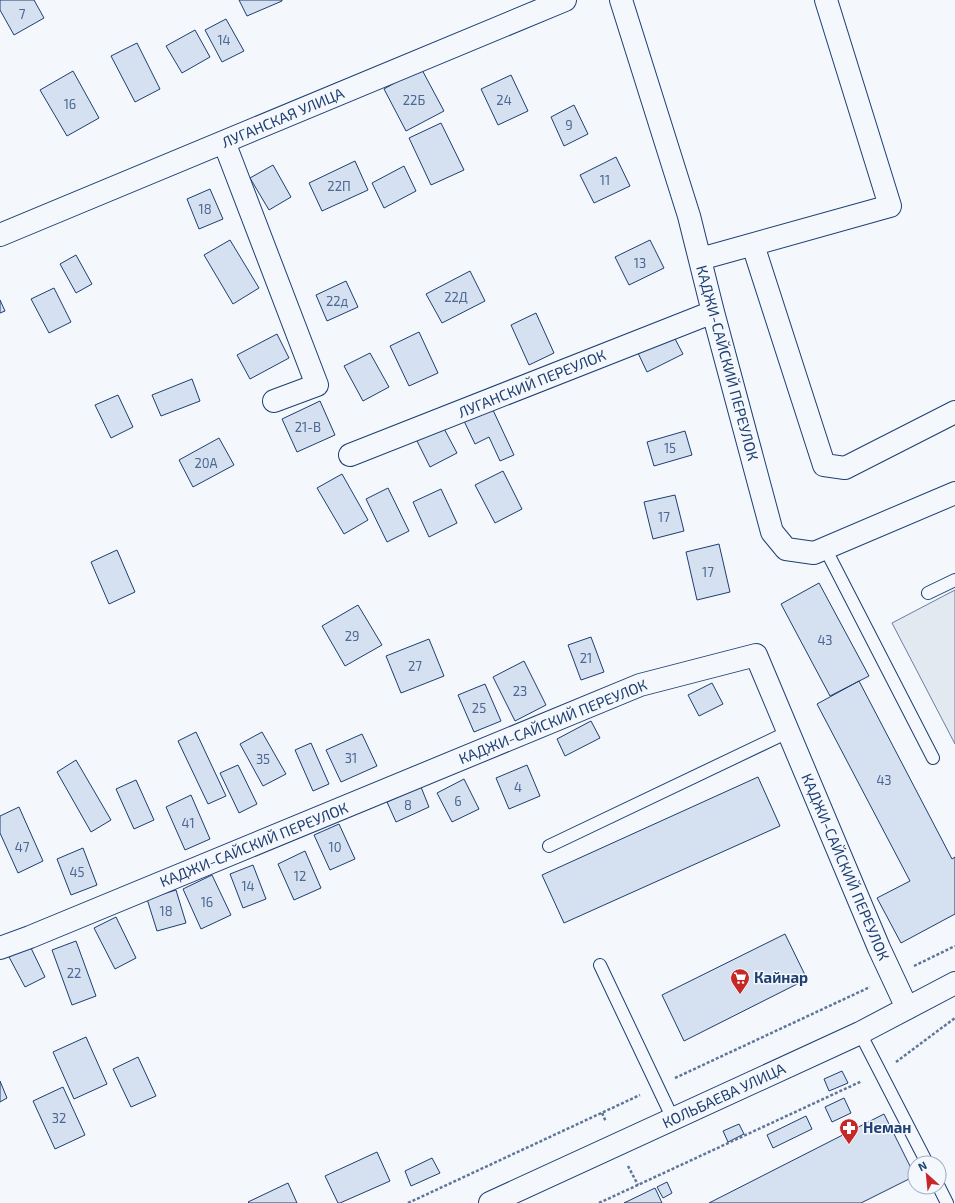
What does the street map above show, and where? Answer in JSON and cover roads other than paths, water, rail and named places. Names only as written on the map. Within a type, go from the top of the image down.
[{"type":"street","name":"ЛУГАНСКАЯ УЛИЦА","points":[[0,235],[565,0]]},
{"type":"street","name":"КАДЖИ-САЙСКИЙ ПЕРЕУЛОК","points":[[621,0],[689,216],[772,532],[786,549],[814,553],[955,493]]},
{"type":"street","points":[[700,259],[890,206],[826,0]]},
{"type":"street","points":[[224,142],[317,385],[274,401]]},
{"type":"street","points":[[753,244],[824,465],[845,468],[955,412]]},
{"type":"street","name":"ЛУГАНСКИЙ ПЕРЕУЛОК","points":[[350,455],[713,312]]},
{"type":"street","name":"КАДЖИ-САЙСКИЙ ПЕРЕУЛОК","points":[[0,948],[38,934],[640,685],[756,655],[879,948],[907,1008]]},
{"type":"street","name":"КОЛЬБАЕВА УЛИЦА","points":[[490,1203],[860,1033],[955,983]]},
{"type":"lane","points":[[826,548],[933,758]]},
{"type":"lane","points":[[928,593],[955,580]]},
{"type":"lane","points":[[549,846],[788,732]]},
{"type":"lane","points":[[600,966],[673,1119]]},
{"type":"lane","points":[[860,1033],[923,1155]]},
{"type":"place","name":"Кайнар","points":[[740,995]]},
{"type":"place","name":"Неман","points":[[849,1145]]}]
